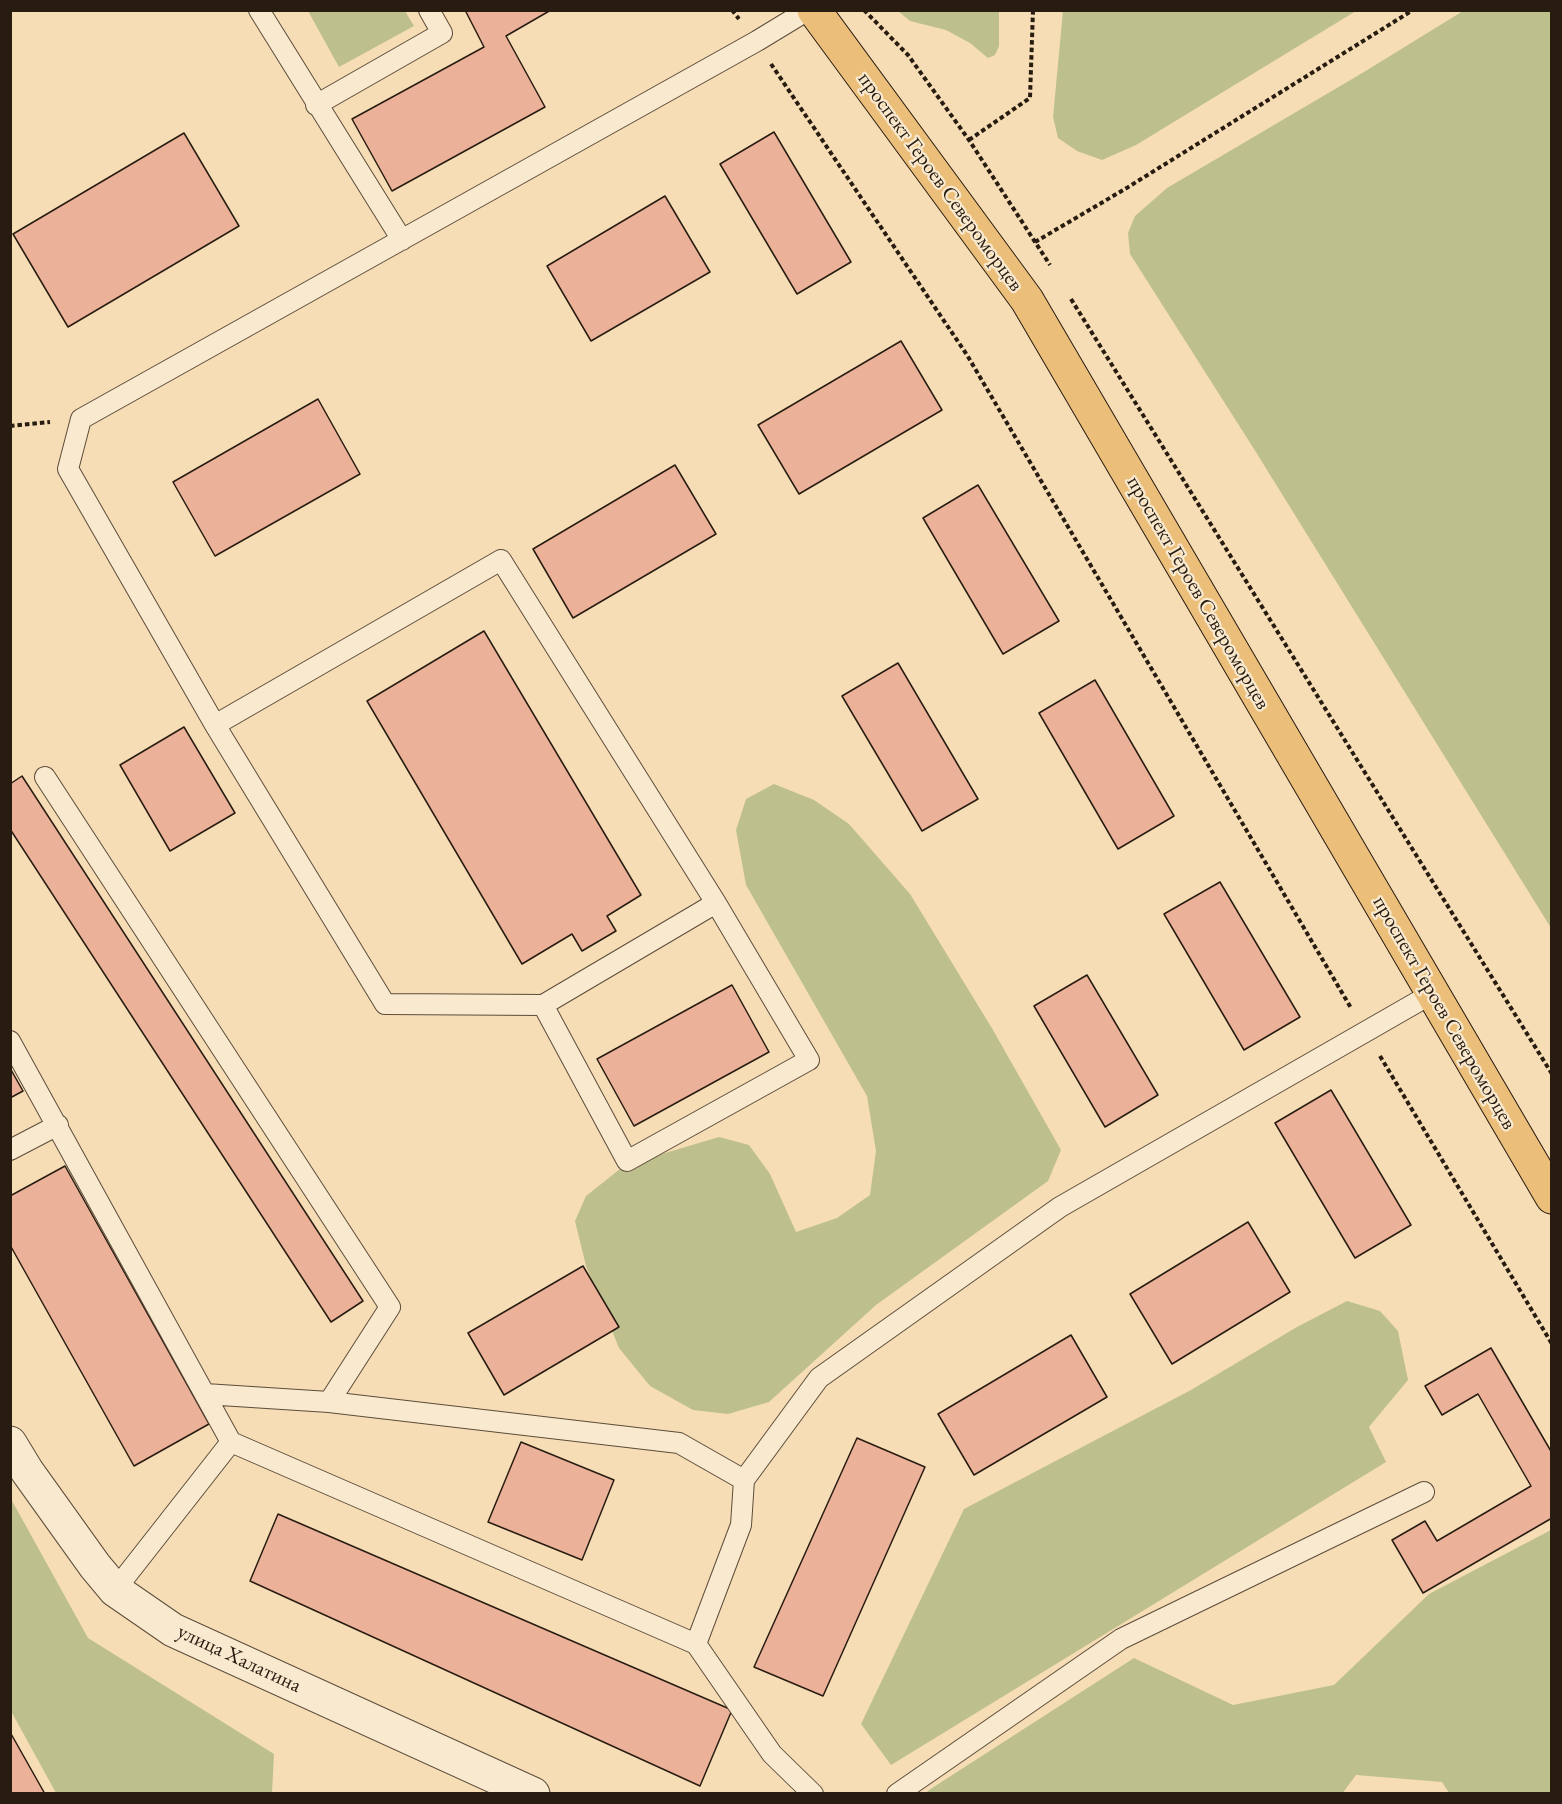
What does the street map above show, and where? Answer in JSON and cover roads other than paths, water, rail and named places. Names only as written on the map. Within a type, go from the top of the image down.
[{"type":"main road","name":"проспект Героев Североморцев","points":[[814,10],[1027,300],[1551,1197]]},
{"type":"street","name":"улица Халатина","points":[[10,1443],[27,1471],[95,1566],[115,1590],[173,1630],[533,1794]]},
{"type":"lane","points":[[259,10],[402,240]]},
{"type":"lane","points":[[316,105],[442,33],[429,10]]},
{"type":"lane","points":[[716,903],[543,1005],[385,1004],[215,725],[68,469],[81,419],[757,41],[808,10]]},
{"type":"lane","points":[[215,725],[501,560],[716,903],[809,1059],[627,1161],[543,1005]]},
{"type":"lane","points":[[45,777],[390,1307],[329,1402]]},
{"type":"lane","points":[[696,1644],[741,1525],[744,1480],[819,1378],[1060,1207],[1433,993]]},
{"type":"lane","points":[[10,1041],[231,1442],[696,1644],[772,1754],[813,1794]]},
{"type":"lane","points":[[10,1150],[58,1125]]},
{"type":"lane","points":[[206,1394],[329,1402],[680,1443],[744,1480]]},
{"type":"lane","points":[[115,1590],[231,1442]]},
{"type":"lane","points":[[897,1794],[1120,1639],[1424,1492]]}]
